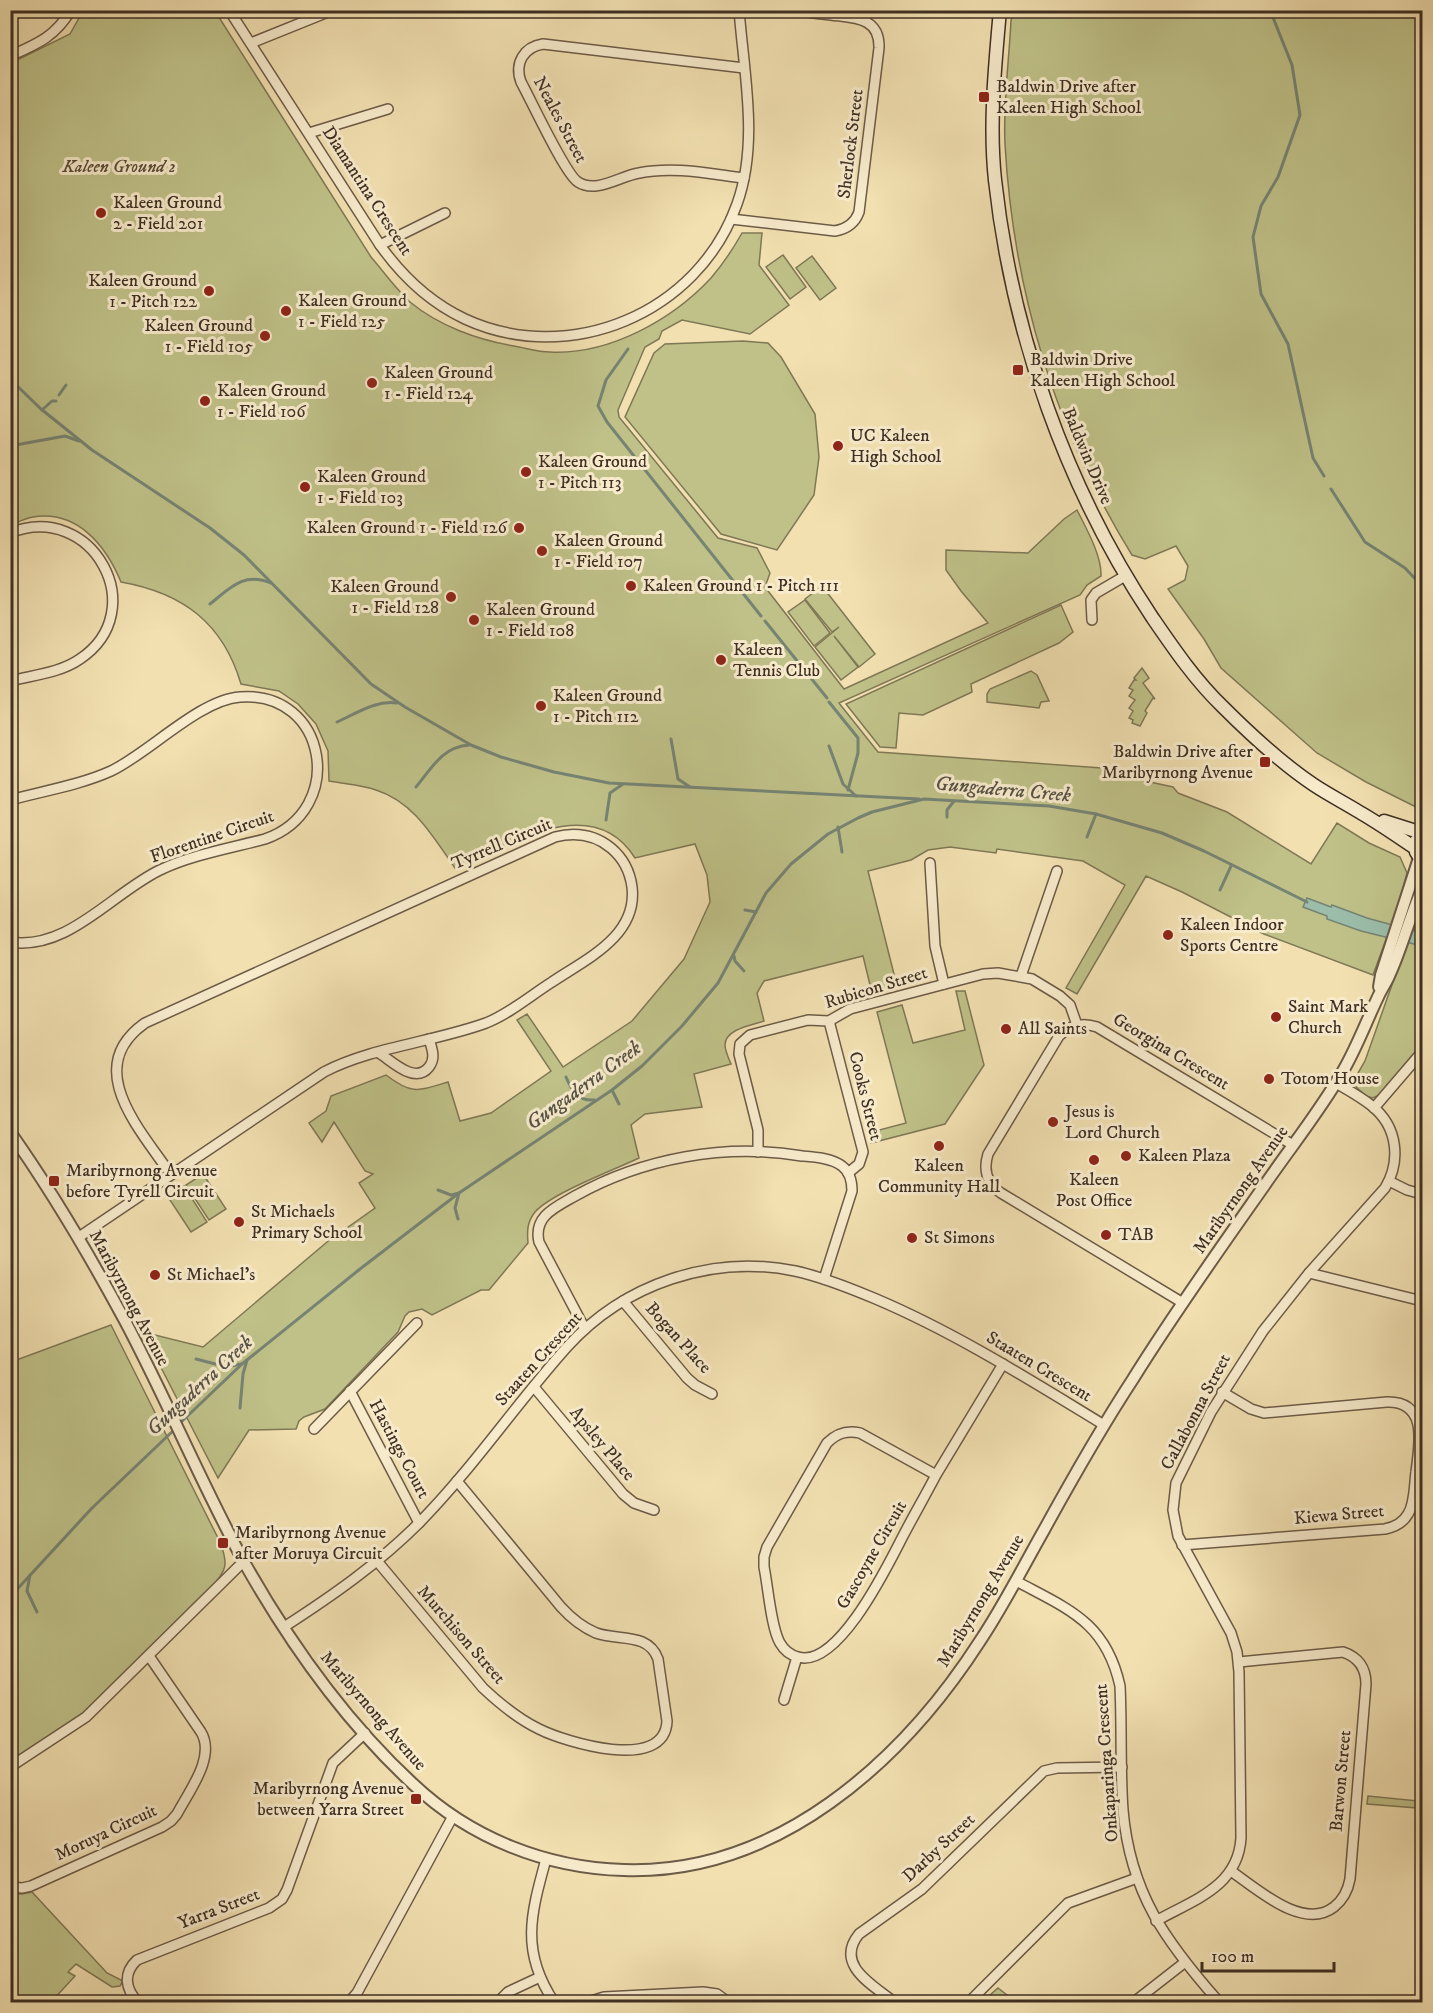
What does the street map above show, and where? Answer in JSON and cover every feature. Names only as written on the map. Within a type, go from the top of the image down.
[{"type":"main road","name":"Baldwin Drive","points":[[1000,10],[993,106],[995,179],[1014,289],[1054,428],[1096,521],[1125,576],[1182,661],[1221,706],[1266,748],[1314,786],[1360,812],[1419,856]]},
{"type":"main road","name":"Baldwin Drive","points":[[1360,812],[1422,833]]},
{"type":"main road","points":[[1419,856],[1416,842],[1422,833]]},
{"type":"street","points":[[10,56],[52,35],[62,25],[71,10]]},
{"type":"street","name":"Diamantina Crescent","points":[[230,10],[397,268],[417,288],[458,315],[505,332],[533,337],[562,337],[591,333],[632,319],[657,305],[680,288],[718,244],[731,219],[744,178],[749,135],[739,10]]},
{"type":"street","points":[[251,43],[333,10]]},
{"type":"street","name":"Sherlock Street","points":[[731,219],[835,231],[848,227],[855,221],[859,212],[879,48],[878,35],[871,25],[861,19],[794,10]]},
{"type":"street","name":"Neales Street","points":[[744,68],[543,44],[531,47],[524,53],[518,69],[521,82],[569,173],[582,184],[599,186],[639,173],[663,170],[744,178]]},
{"type":"street","points":[[309,133],[388,109]]},
{"type":"street","points":[[380,245],[445,213]]},
{"type":"street","points":[[10,533],[34,527],[51,527],[68,532],[83,541],[96,552],[105,567],[111,583],[113,600],[104,633],[94,648],[81,659],[66,667],[10,681]]},
{"type":"street","points":[[1092,620],[1091,600],[1096,593],[1125,576]]},
{"type":"street","name":"Florentine Circuit","points":[[10,800],[111,771],[213,704],[237,697],[255,697],[272,701],[294,714],[310,735],[318,759],[316,785],[311,801],[295,822],[281,832],[265,839],[161,869],[52,939],[28,944],[10,942]]},
{"type":"street","name":"Tyrrell Circuit","points":[[79,1237],[324,1072],[341,1064],[484,1023],[502,1015],[612,940],[627,922],[633,899],[630,876],[619,856],[607,845],[586,836],[570,834],[555,837],[152,1019],[139,1027],[124,1044],[118,1058],[116,1073],[118,1088],[126,1108],[171,1174]]},
{"type":"street","name":"Maribyrnong Avenue","points":[[10,1132],[79,1237],[126,1322],[244,1562],[284,1627],[331,1692],[365,1733],[413,1784],[453,1816],[498,1841],[546,1859],[609,1870],[673,1868],[709,1861],[761,1844],[794,1827],[824,1807],[863,1776],[917,1723],[964,1665],[992,1623],[1104,1425],[1183,1303],[1336,1083],[1362,1035],[1378,996],[1381,975],[1392,956],[1407,910],[1419,856]]},
{"type":"street","points":[[930,863],[934,943],[944,984]]},
{"type":"street","points":[[1021,976],[1057,871]]},
{"type":"street","name":"Maribyrnong Avenue","points":[[1407,910],[1422,890]]},
{"type":"street","name":"Rubicon Street","points":[[758,1152],[758,1130],[738,1054],[740,1044],[753,1034],[808,1020],[829,1021],[850,1009],[988,973],[1021,976],[1037,981],[1066,1000],[1072,1009],[1077,1025]]},
{"type":"street","name":"Cooks Street","points":[[829,1021],[863,1152],[859,1164],[848,1173]]},
{"type":"street","points":[[1077,1025],[1063,1032],[1056,1040],[990,1149],[986,1164],[988,1179],[1001,1193],[1183,1303]]},
{"type":"street","name":"Georgina Crescent","points":[[1077,1025],[1092,1025],[1101,1029],[1293,1144]]},
{"type":"street","points":[[379,1053],[404,1070],[420,1074],[430,1066],[433,1056],[429,1039]]},
{"type":"street","points":[[1374,1108],[1422,1052]]},
{"type":"street","name":"Callabonna Street","points":[[1231,1872],[1237,1859],[1241,1838],[1239,1662],[1231,1633],[1182,1545],[1174,1519],[1173,1501],[1176,1484],[1195,1443],[1222,1392],[1263,1330],[1389,1181],[1395,1160],[1393,1138],[1388,1125],[1374,1108],[1336,1083]]},
{"type":"street","points":[[585,1329],[539,1242],[538,1229],[546,1214],[597,1185],[649,1165],[703,1154],[758,1152],[795,1154],[840,1164],[848,1173],[852,1191],[824,1278]]},
{"type":"street","points":[[1389,1181],[1422,1194]]},
{"type":"street","name":"Staaten Crescent","points":[[284,1627],[345,1587],[377,1562],[419,1523],[457,1481],[568,1346],[585,1329],[623,1301],[666,1281],[697,1272],[745,1266],[777,1268],[824,1278],[920,1318],[1003,1364],[1104,1425]]},
{"type":"street","points":[[1309,1273],[1422,1301]]},
{"type":"street","name":"Bogan Place","points":[[623,1301],[687,1378],[695,1386],[712,1394]]},
{"type":"street","name":"Hastings Court","points":[[314,1429],[417,1323]]},
{"type":"street","name":"Gascoyne Circuit","points":[[797,1657],[820,1655],[850,1624],[879,1582],[936,1475],[1003,1364]]},
{"type":"street","name":"Apsley Place","points":[[534,1388],[623,1494],[634,1503],[654,1510]]},
{"type":"street","name":"Hastings Court","points":[[350,1391],[419,1523]]},
{"type":"street","name":"Kiewa Street","points":[[1182,1545],[1385,1529],[1404,1520],[1412,1507],[1420,1431],[1416,1417],[1406,1407],[1387,1402],[1264,1413],[1251,1409],[1222,1392]]},
{"type":"street","points":[[784,1700],[797,1657],[785,1650],[778,1638],[764,1557],[827,1443],[840,1433],[860,1433],[936,1475]]},
{"type":"street","name":"Murchison Street","points":[[377,1562],[483,1688],[525,1722],[562,1739],[602,1748],[643,1749],[659,1741],[666,1730],[667,1721],[658,1659],[654,1651],[640,1640],[605,1636],[574,1620],[457,1481]]},
{"type":"street","points":[[10,1767],[80,1723],[244,1562]]},
{"type":"street","name":"Onkaparinga Crescent","points":[[1016,1581],[1084,1621],[1098,1634],[1108,1650],[1116,1668],[1120,1686],[1124,1821],[1137,1878],[1156,1921],[1184,1963],[1219,2002]]},
{"type":"street","name":"Barwon Street","points":[[1231,1872],[1300,1914],[1312,1915],[1325,1912],[1344,1897],[1350,1879],[1366,1684],[1364,1670],[1359,1662],[1342,1652],[1239,1662]]},
{"type":"street","name":"Moruya Circuit","points":[[10,1887],[31,1886],[162,1827],[177,1814],[205,1759],[207,1745],[201,1732],[149,1656]]},
{"type":"street","name":"Yarra Street","points":[[138,2002],[129,1990],[127,1982],[129,1970],[136,1960],[269,1908],[282,1899],[333,1763],[365,1733]]},
{"type":"street","name":"Darby Street","points":[[894,2002],[854,1967],[851,1950],[859,1934],[894,1911],[929,1883],[1044,1771],[1057,1768],[1122,1767]]},
{"type":"street","points":[[349,2002],[357,1993],[453,1816]]},
{"type":"street","points":[[546,1859],[533,1909],[531,1929],[534,1958],[540,1977],[554,2002]]},
{"type":"street","points":[[1156,1921],[1215,1888],[1231,1872]]},
{"type":"street","points":[[969,2002],[1068,1904],[1137,1878]]},
{"type":"street","points":[[1134,2002],[1184,1963]]},
{"type":"street","points":[[498,2002],[508,1992],[540,1977]]},
{"type":"street","points":[[588,2002],[604,1997],[703,1992],[717,1994],[728,2002]]},
{"type":"green space","name":"Kaleen Ground 2","points":[[83,11],[215,11],[371,257],[395,286],[421,311],[473,336],[536,351],[550,352],[595,348],[617,341],[638,332],[678,308],[711,278],[742,233],[762,233],[759,265],[789,305],[750,334],[682,320],[662,331],[659,339],[645,347],[618,410],[619,417],[718,538],[757,548],[770,573],[765,587],[844,689],[988,623],[946,570],[946,550],[1028,553],[1064,519],[1077,510],[1093,542],[1101,568],[1101,576],[1087,585],[1080,595],[839,703],[878,752],[1102,768],[1122,776],[1173,787],[1178,793],[1227,812],[1311,864],[1337,823],[1369,843],[1400,857],[1407,873],[1398,907],[1373,975],[1264,934],[1146,876],[1077,994],[1066,988],[1125,885],[1083,861],[997,849],[996,853],[950,847],[928,850],[911,860],[868,871],[897,986],[872,993],[863,956],[764,981],[757,993],[764,1021],[740,1028],[729,1035],[725,1045],[731,1064],[694,1074],[702,1107],[645,1114],[631,1125],[639,1158],[555,1197],[535,1212],[528,1227],[528,1243],[489,1290],[481,1290],[432,1315],[422,1309],[409,1312],[398,1332],[325,1409],[304,1417],[299,1421],[296,1429],[249,1430],[218,1478],[155,1356],[147,1333],[203,1347],[327,1242],[375,1208],[359,1183],[373,1174],[365,1171],[334,1122],[322,1142],[309,1123],[326,1111],[331,1096],[386,1075],[402,1086],[416,1089],[429,1088],[448,1082],[460,1121],[491,1113],[551,1071],[517,1020],[527,1014],[563,1067],[632,1021],[684,959],[710,902],[707,875],[695,844],[635,858],[617,838],[597,828],[574,825],[549,829],[524,837],[455,868],[422,822],[401,803],[371,788],[329,781],[328,751],[316,724],[298,704],[279,691],[241,684],[223,644],[198,614],[163,594],[121,582],[98,544],[77,525],[49,516],[30,518],[11,525],[11,63],[70,34]]},
{"type":"green space","points":[[1013,11],[1422,11],[1422,810],[1366,782],[1317,753],[1221,668],[1204,639],[1168,589],[1185,580],[1188,566],[1176,546],[1145,559],[1132,555],[1105,508],[1060,409],[1028,305],[1017,252],[1005,144],[1006,83]]},
{"type":"green space","points":[[783,255],[806,287],[790,299],[766,267]]},
{"type":"green space","points":[[812,256],[836,288],[820,300],[796,268]]},
{"type":"green space","points":[[743,341],[768,343],[781,357],[815,414],[819,457],[814,495],[777,550],[721,534],[625,417],[654,353],[665,344]]},
{"type":"green space","points":[[822,586],[875,654],[859,667],[834,636],[858,667],[841,680],[815,647],[839,627],[832,632],[805,599]]},
{"type":"green space","points":[[805,600],[830,633],[814,646],[788,612]]},
{"type":"green space","points":[[1061,605],[1073,632],[1059,643],[971,684],[972,692],[923,715],[899,713],[896,748],[880,747],[846,704]]},
{"type":"green space","points":[[1142,668],[1149,678],[1143,683],[1155,699],[1153,698],[1145,711],[1147,713],[1140,726],[1132,723],[1133,720],[1129,718],[1133,711],[1129,708],[1135,700],[1129,696],[1133,690],[1129,688]]},
{"type":"green space","points":[[1031,671],[1037,675],[1049,701],[1041,702],[1039,708],[987,702],[990,689]]},
{"type":"green space","points":[[1422,903],[1422,1044],[1379,1095],[1373,1098],[1366,1096],[1354,1085],[1354,1080],[1365,1061]]},
{"type":"green space","points":[[956,991],[965,991],[984,1065],[945,1124],[871,1143],[868,1133],[906,1123],[877,1012],[902,1005],[913,1043],[965,1030]]},
{"type":"green space","points":[[203,1174],[226,1209],[209,1220],[186,1185]]},
{"type":"green space","points":[[184,1186],[207,1222],[191,1232],[168,1197]]},
{"type":"green space","points":[[111,1325],[220,1542],[225,1558],[224,1569],[208,1591],[86,1713],[11,1763],[11,1362]]},
{"type":"green space","points":[[1422,1780],[1422,1824],[1417,1808],[1367,1804],[1368,1796],[1418,1801]]},
{"type":"green space","points":[[32,1892],[107,1973],[123,1981],[120,1986],[112,1987],[76,1964],[68,1972],[75,1976],[51,2002],[11,2002],[11,1893]]},
{"type":"green space","points":[[998,1988],[1016,2002],[982,2002]]},
{"type":"shaded area","points":[[1307,898],[1422,933],[1422,946],[1361,931],[1327,919],[1327,916],[1303,907]]},
{"type":"waterway","points":[[1270,10],[1292,65],[1300,115],[1278,177],[1261,206],[1253,237],[1261,294],[1288,344],[1313,458],[1324,476]]},
{"type":"waterway","points":[[628,349],[606,380],[598,406],[607,422],[761,616]]},
{"type":"waterway","points":[[10,379],[41,409],[92,450],[210,528],[244,555],[371,684],[405,707],[471,745],[501,757],[554,772],[609,783],[919,799]]},
{"type":"waterway","points":[[59,395],[66,385]]},
{"type":"waterway","points":[[42,410],[52,401],[56,401]]},
{"type":"waterway","points":[[10,446],[65,436],[79,441]]},
{"type":"waterway","points":[[1331,489],[1365,542],[1405,568],[1422,586]]},
{"type":"waterway","points":[[210,604],[231,587],[245,580],[253,579],[271,583]]},
{"type":"waterway","points":[[765,621],[827,698]]},
{"type":"waterway","points":[[829,702],[858,738],[858,753],[848,790]]},
{"type":"waterway","points":[[337,722],[374,705],[397,703]]},
{"type":"waterway","points":[[671,739],[678,779],[690,787]]},
{"type":"waterway","points":[[416,787],[445,754],[469,745]]},
{"type":"waterway","points":[[829,746],[843,784],[856,796]]},
{"type":"waterway","points":[[606,820],[610,793],[623,784]]},
{"type":"waterway","name":"Gungaderra Creek","points":[[179,1424],[242,1364],[360,1269],[459,1193],[612,1090],[642,1066],[682,1026],[718,983],[766,893],[791,864],[828,834],[858,818],[872,812],[924,799],[1049,806],[1096,814],[1162,833],[1307,902]]},
{"type":"waterway","points":[[947,817],[947,810],[954,801]]},
{"type":"waterway","points":[[1087,837],[1096,814]]},
{"type":"waterway","points":[[838,827],[842,852]]},
{"type":"waterway","points":[[1220,890],[1231,866]]},
{"type":"waterway","points":[[745,910],[756,912]]},
{"type":"waterway","points":[[734,956],[735,961],[744,971]]},
{"type":"waterway","points":[[566,1077],[579,1097],[594,1100]]},
{"type":"waterway","points":[[612,1090],[619,1104]]},
{"type":"waterway","name":"Gungaderra Creek","points":[[438,1190],[451,1195],[459,1193],[455,1208],[458,1219]]},
{"type":"waterway","points":[[196,1359],[227,1367],[241,1364]]},
{"type":"waterway","points":[[240,1408],[243,1374],[247,1360]]},
{"type":"waterway","name":"Gungaderra Creek","points":[[10,1597],[92,1508],[175,1429]]},
{"type":"waterway","points":[[30,1575],[27,1591],[37,1612]]},
{"type":"place","name":"Baldwin Drive after Kaleen High School","points":[[984,97]]},
{"type":"place","name":"Kaleen Ground 2 - Field 201","points":[[101,213]]},
{"type":"place","name":"Kaleen Ground 1 - Pitch 122","points":[[209,291]]},
{"type":"place","name":"Kaleen Ground 1 - Field 125","points":[[286,311]]},
{"type":"place","name":"Kaleen Ground 1 - Field 105","points":[[265,336]]},
{"type":"place","name":"Baldwin Drive Kaleen High School","points":[[1018,370]]},
{"type":"place","name":"Kaleen Ground 1 - Field 124","points":[[372,383]]},
{"type":"place","name":"Kaleen Ground 1 - Field 106","points":[[205,401]]},
{"type":"place","name":"UC Kaleen High School","points":[[838,446]]},
{"type":"place","name":"Kaleen Ground 1 - Pitch 113","points":[[526,472]]},
{"type":"place","name":"Kaleen Ground 1 - Field 103","points":[[305,487]]},
{"type":"place","name":"Kaleen Ground 1 - Field 126","points":[[519,528]]},
{"type":"place","name":"Kaleen Ground 1 - Field 107","points":[[542,551]]},
{"type":"place","name":"Kaleen Ground 1 - Pitch 111","points":[[631,586]]},
{"type":"place","name":"Kaleen Ground 1 - Field 128","points":[[451,597]]},
{"type":"place","name":"Kaleen Ground 1 - Field 108","points":[[474,620]]},
{"type":"place","name":"Kaleen Tennis Club","points":[[721,660]]},
{"type":"place","name":"Kaleen Ground 1 - Pitch 112","points":[[541,706]]},
{"type":"place","name":"Baldwin Drive after Maribyrnong Avenue","points":[[1265,762]]},
{"type":"place","name":"Kaleen Indoor Sports Centre","points":[[1168,935]]},
{"type":"place","name":"Saint Mark Church","points":[[1276,1017]]},
{"type":"place","name":"All Saints","points":[[1006,1029]]},
{"type":"place","name":"Totom House","points":[[1269,1079]]},
{"type":"place","name":"Jesus is Lord Church","points":[[1053,1122]]},
{"type":"place","name":"Kaleen Community Hall","points":[[939,1146]]},
{"type":"place","name":"Kaleen Plaza","points":[[1126,1156]]},
{"type":"place","name":"Kaleen Post Office","points":[[1094,1160]]},
{"type":"place","name":"Maribyrnong Avenue before Tyrell Circuit","points":[[54,1181]]},
{"type":"place","name":"St Michaels Primary School","points":[[239,1222]]},
{"type":"place","name":"TAB","points":[[1106,1235]]},
{"type":"place","name":"St Simons","points":[[912,1238]]},
{"type":"place","name":"St Michael's","points":[[155,1275]]},
{"type":"place","name":"Maribyrnong Avenue after Moruya Circuit","points":[[223,1543]]},
{"type":"place","name":"Maribyrnong Avenue between Yarra Street","points":[[416,1799]]}]
